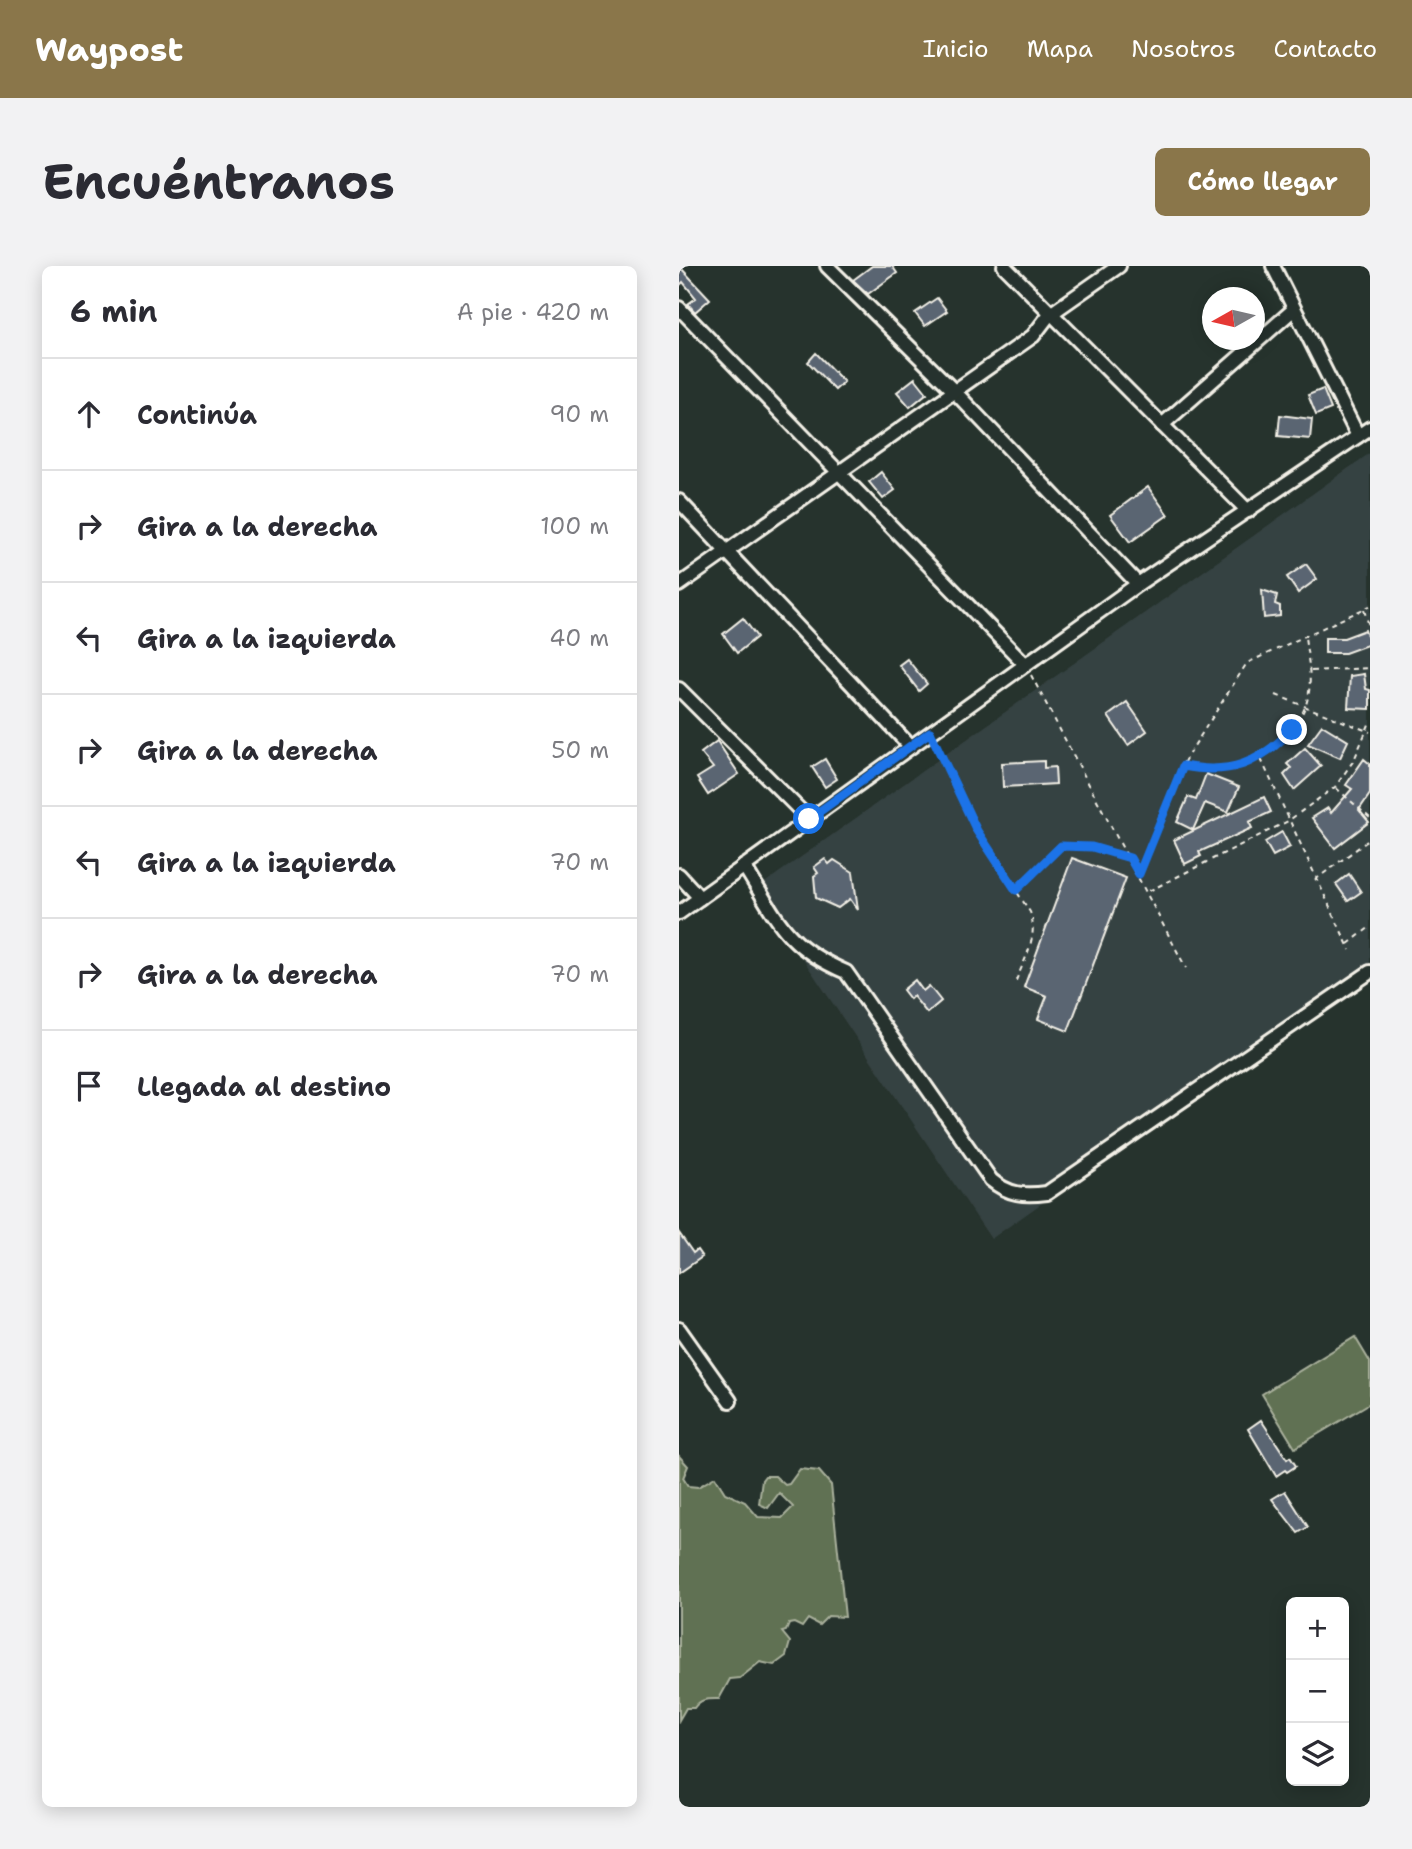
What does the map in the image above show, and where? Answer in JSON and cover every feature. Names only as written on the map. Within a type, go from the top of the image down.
[{"type":"street","points":[[827,266],[954,391],[1138,584]]},
{"type":"street","points":[[1004,266],[1248,511]]},
{"type":"street","points":[[679,585],[1033,336],[1049,314],[1119,266]]},
{"type":"street","points":[[1273,266],[1358,436]]},
{"type":"street","points":[[679,308],[1025,664]]},
{"type":"street","points":[[1162,425],[1293,310]]},
{"type":"street","points":[[679,913],[1138,584],[1370,428]]},
{"type":"street","points":[[679,501],[910,746]]},
{"type":"street","points":[[679,689],[809,819]]},
{"type":"street","points":[[744,866],[791,940],[818,960],[846,972],[991,1180],[1005,1192],[1028,1196],[1047,1193],[1370,972]]},
{"type":"street","points":[[679,875],[701,898]]},
{"type":"street","points":[[679,1329],[730,1401]]},
{"type":"path","points":[[1139,874],[1183,766],[1247,663],[1370,606]]},
{"type":"path","points":[[1364,609],[1370,629]]},
{"type":"path","points":[[1183,766],[1208,770],[1232,768],[1260,758],[1292,730],[1305,707],[1310,671],[1305,636]]},
{"type":"path","points":[[1025,664],[1187,968]]},
{"type":"path","points":[[1310,671],[1370,668]]},
{"type":"path","points":[[1276,695],[1369,732]]},
{"type":"path","points":[[1148,891],[1288,821],[1335,788],[1369,732],[1370,722]]},
{"type":"path","points":[[930,732],[977,831],[1016,890],[1035,925],[1015,983]]},
{"type":"path","points":[[1260,758],[1350,950]]},
{"type":"path","points":[[1335,788],[1370,818]]},
{"type":"path","points":[[1315,880],[1370,839]]},
{"type":"path","points":[[1016,890],[1061,846],[1092,847],[1130,858]]},
{"type":"path","points":[[1347,944],[1370,927]]},
{"type":"shaded area","points":[[1370,453],[1370,972],[991,1239],[756,889]]},
{"type":"green space","points":[[1355,1337],[1370,1362],[1370,1403],[1295,1448],[1262,1394]]},
{"type":"green space","points":[[679,1456],[688,1466],[683,1478],[688,1486],[698,1487],[715,1477],[725,1493],[745,1502],[758,1517],[782,1518],[793,1507],[779,1493],[768,1508],[759,1504],[765,1476],[775,1476],[785,1485],[789,1484],[800,1469],[819,1471],[831,1485],[845,1617],[828,1616],[819,1625],[808,1619],[802,1627],[789,1624],[786,1631],[782,1632],[790,1642],[786,1656],[774,1665],[760,1662],[740,1678],[730,1679],[719,1699],[705,1700],[694,1708],[686,1708],[679,1720]]},
{"type":"building","points":[[679,266],[710,299],[695,312],[688,304],[696,298],[683,282],[679,286]]},
{"type":"building","points":[[872,266],[892,266],[897,273],[868,294],[853,280]]},
{"type":"building","points":[[937,298],[947,311],[925,326],[915,313]]},
{"type":"building","points":[[816,353],[844,382],[835,390],[808,362]]},
{"type":"building","points":[[915,378],[927,393],[910,407],[897,392]]},
{"type":"building","points":[[1323,389],[1331,409],[1316,415],[1308,395]]},
{"type":"building","points":[[1280,415],[1312,419],[1310,439],[1278,436]]},
{"type":"building","points":[[881,472],[895,490],[883,499],[869,482]]},
{"type":"building","points":[[1148,487],[1168,515],[1130,542],[1110,515]]},
{"type":"building","points":[[1306,564],[1317,579],[1298,593],[1287,577]]},
{"type":"building","points":[[1262,590],[1277,595],[1275,604],[1280,606],[1280,616],[1264,618]]},
{"type":"building","points":[[743,618],[757,637],[737,653],[723,634]]},
{"type":"building","points":[[1365,630],[1370,644],[1345,653],[1325,653],[1325,638],[1344,638]]},
{"type":"building","points":[[907,659],[927,684],[919,691],[899,665]]},
{"type":"building","points":[[1364,674],[1366,689],[1370,690],[1370,709],[1348,708],[1350,676]]},
{"type":"building","points":[[1127,702],[1147,731],[1128,745],[1108,716]]},
{"type":"building","points":[[1322,725],[1348,741],[1340,758],[1308,744]]},
{"type":"building","points":[[717,741],[739,774],[708,795],[697,778],[713,768],[701,753]]},
{"type":"building","points":[[1305,748],[1321,766],[1294,790],[1284,775],[1291,768],[1287,764]]},
{"type":"building","points":[[825,759],[837,779],[825,787],[812,767]]},
{"type":"building","points":[[1364,759],[1370,764],[1370,794],[1359,810],[1369,822],[1335,848],[1312,818],[1328,808],[1331,813],[1352,789],[1346,785]]},
{"type":"building","points":[[1044,761],[1044,768],[1055,767],[1056,784],[1003,787],[1002,763]]},
{"type":"building","points":[[1206,774],[1239,787],[1228,812],[1205,803],[1193,830],[1177,822],[1188,797],[1196,800]]},
{"type":"building","points":[[1264,797],[1271,812],[1249,822],[1252,828],[1199,852],[1201,856],[1185,864],[1174,840]]},
{"type":"building","points":[[1282,832],[1290,847],[1273,856],[1265,842]]},
{"type":"building","points":[[1072,858],[1126,878],[1068,1031],[1038,1019],[1047,996],[1024,987]]},
{"type":"building","points":[[825,859],[829,864],[834,860],[853,872],[858,910],[850,899],[838,908],[816,898],[814,876],[818,873],[814,867]]},
{"type":"building","points":[[1349,874],[1361,892],[1348,901],[1336,884]]},
{"type":"building","points":[[915,980],[923,991],[929,986],[941,1001],[927,1013],[913,996],[910,999],[903,990]]},
{"type":"building","points":[[679,1233],[693,1253],[697,1250],[702,1257],[679,1273]]},
{"type":"building","points":[[1261,1420],[1287,1459],[1290,1457],[1296,1466],[1287,1472],[1285,1470],[1276,1476],[1248,1429]]},
{"type":"building","points":[[1285,1491],[1308,1527],[1298,1533],[1272,1499]]},
{"type":"route","points":[[809,819],[930,732],[977,831],[1016,890],[1061,846],[1092,847],[1130,858],[1139,874],[1183,766],[1208,770],[1232,768],[1260,758],[1292,730]]}]
